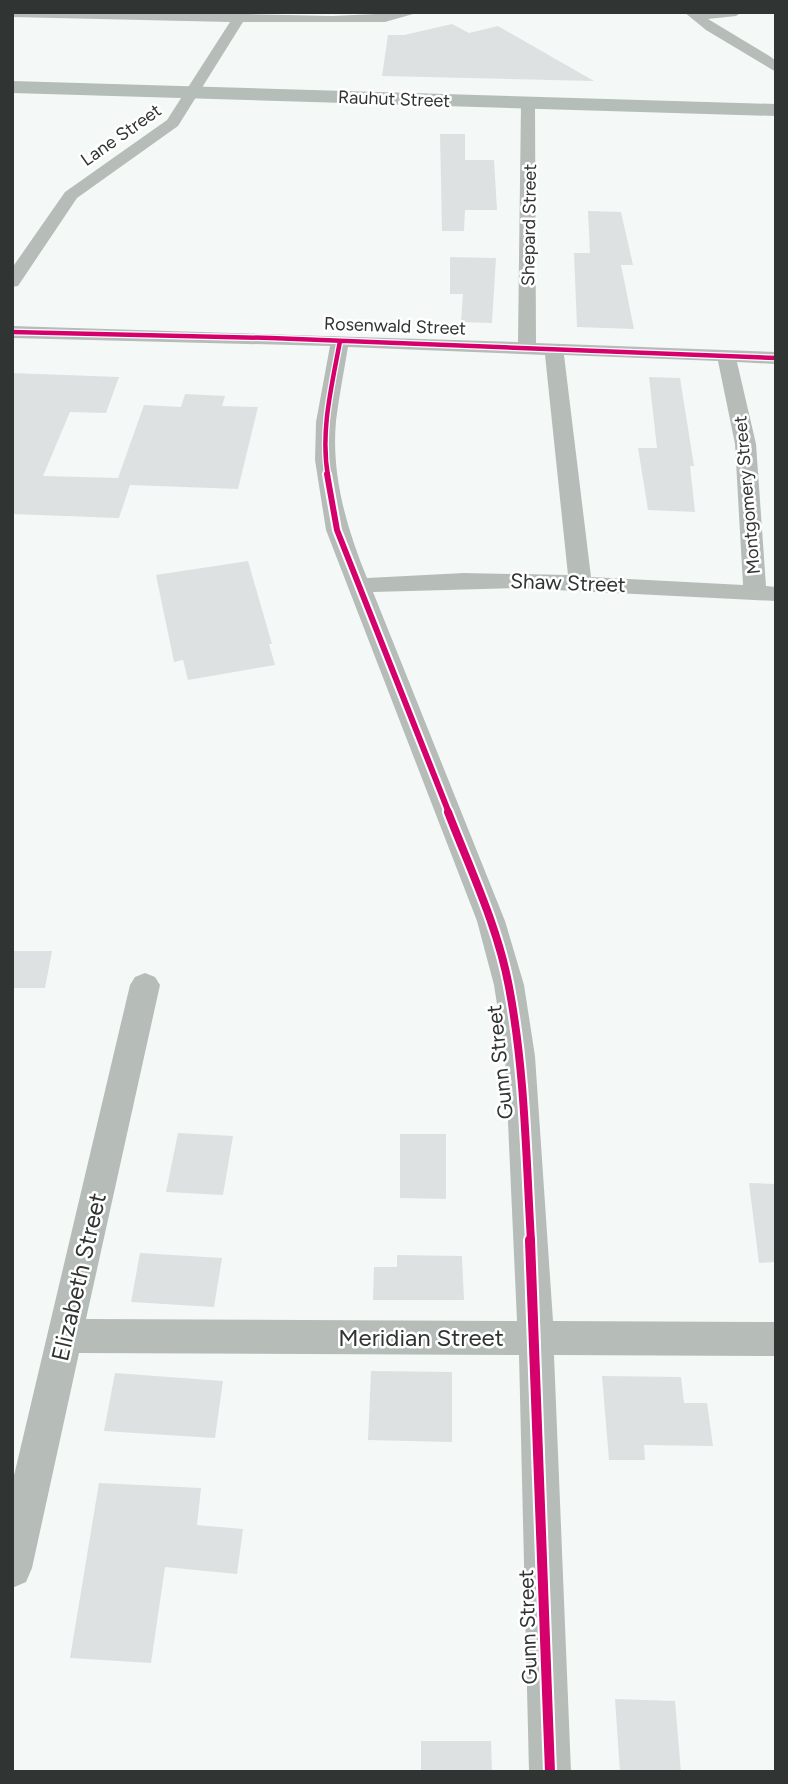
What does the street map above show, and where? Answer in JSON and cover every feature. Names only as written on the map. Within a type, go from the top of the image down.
[{"type":"main road","name":"Rauhut Street","points":[[12,87],[776,110]]},
{"type":"street","points":[[12,13],[241,15],[357,20],[414,12]]},
{"type":"street","points":[[693,15],[736,12]]},
{"type":"street","name":"Lane Street","points":[[12,282],[71,195],[164,130],[182,112],[241,15]]},
{"type":"street","points":[[693,15],[751,49],[776,68]]},
{"type":"street","name":"Shepard Street","points":[[527,348],[528,102]]},
{"type":"street","name":"Rosenwald Street","points":[[12,332],[340,341],[776,358]]},
{"type":"street","name":"Gunn Street","points":[[340,341],[326,422],[327,480],[337,530],[491,921],[509,985],[520,1056],[536,1338],[550,1772]]},
{"type":"street","points":[[554,350],[580,583]]},
{"type":"street","name":"Montgomery Street","points":[[726,357],[738,400],[766,593]]},
{"type":"street","name":"Shaw Street","points":[[360,586],[445,580],[580,583],[766,593]]},
{"type":"street","name":"Elizabeth Street","points":[[12,1568],[145,985]]},
{"type":"street","name":"Meridian Street","points":[[66,1336],[776,1339]]},
{"type":"building","points":[[452,24],[469,33],[498,26],[594,81],[382,76],[388,35],[404,35]]},
{"type":"building","points":[[440,134],[465,134],[465,160],[494,160],[497,210],[465,210],[464,231],[442,231]]},
{"type":"building","points":[[588,211],[621,212],[633,265],[621,265],[634,329],[577,327],[574,253],[590,253]]},
{"type":"building","points":[[450,257],[496,258],[492,323],[461,322],[463,294],[450,294]]},
{"type":"building","points":[[12,373],[119,377],[106,413],[70,412],[43,476],[118,478],[144,405],[181,407],[185,394],[225,396],[222,406],[258,407],[238,489],[130,485],[119,518],[12,514]]},
{"type":"building","points":[[649,377],[680,378],[694,466],[690,466],[695,512],[648,510],[638,448],[657,448]]},
{"type":"building","points":[[248,561],[272,644],[269,644],[275,665],[188,680],[183,660],[174,662],[156,575]]},
{"type":"building","points":[[12,951],[52,951],[45,988],[12,988]]},
{"type":"building","points":[[178,1133],[233,1136],[223,1195],[166,1192]]},
{"type":"building","points":[[400,1134],[446,1134],[446,1199],[400,1198]]},
{"type":"building","points":[[749,1183],[776,1184],[776,1262],[759,1263]]},
{"type":"building","points":[[140,1253],[222,1258],[214,1307],[131,1302]]},
{"type":"building","points":[[397,1255],[462,1256],[464,1300],[373,1300],[374,1267],[397,1267]]},
{"type":"building","points":[[371,1371],[452,1372],[452,1442],[368,1440]]},
{"type":"building","points":[[115,1373],[223,1381],[215,1438],[104,1431]]},
{"type":"building","points":[[602,1376],[681,1377],[684,1403],[707,1403],[713,1446],[644,1445],[645,1460],[609,1460]]},
{"type":"building","points":[[99,1483],[201,1488],[197,1525],[243,1529],[237,1574],[165,1567],[151,1663],[70,1658]]},
{"type":"building","points":[[615,1699],[675,1701],[681,1772],[620,1772]]},
{"type":"building","points":[[421,1741],[491,1741],[492,1772],[421,1772]]},
{"type":"cycle path","points":[[12,332],[271,338],[776,358]]},
{"type":"cycle path","points":[[340,341],[326,422],[325,460],[337,530],[491,921],[509,985],[520,1056],[536,1338],[550,1772]]}]
